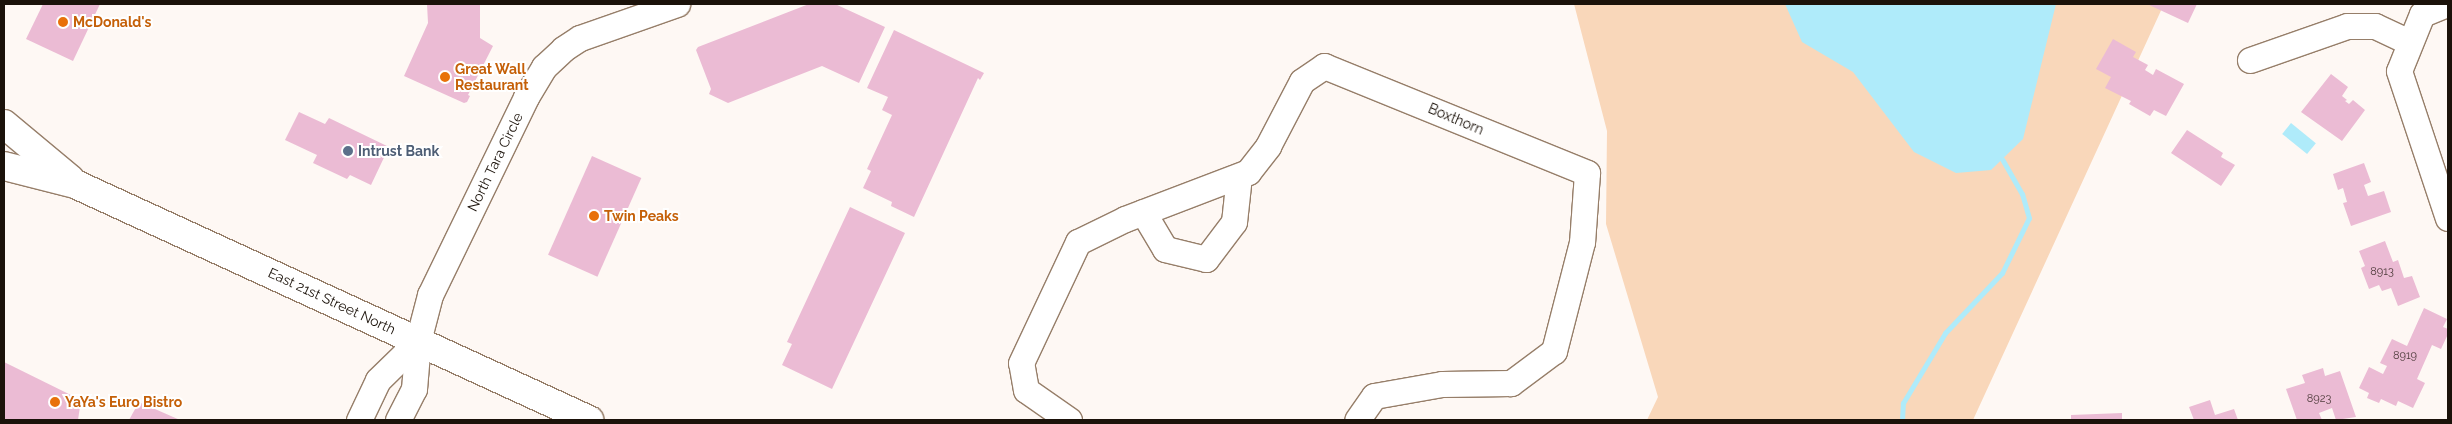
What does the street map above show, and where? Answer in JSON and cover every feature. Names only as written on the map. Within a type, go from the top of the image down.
[{"type":"main road","name":"East 21st Street North","points":[[4,124],[75,184]]},
{"type":"main road","name":"East 21st Street North","points":[[4,166],[75,184],[589,420]]},
{"type":"street","name":"North Tara Circle","points":[[398,420],[414,389],[418,341],[430,296],[526,97],[544,67],[580,38],[677,4]]},
{"type":"street","points":[[2447,4],[2422,14],[2398,71],[2448,218]]},
{"type":"street","points":[[2250,60],[2347,26],[2375,26],[2410,42]]},
{"type":"street","name":"Boxthorn","points":[[1239,176],[1248,172],[1268,146],[1302,81],[1324,66],[1586,173],[1582,242],[1554,351],[1511,383],[1442,384],[1374,396],[1357,420]]},
{"type":"street","points":[[1069,420],[1026,390],[1021,364],[1078,242],[1143,212],[1239,176],[1234,222],[1206,260],[1165,249],[1143,212]]},
{"type":"street","points":[[359,420],[378,380],[418,341]]},
{"type":"shaded area","points":[[1574,4],[2164,4],[1973,420],[1647,420],[1658,397],[1606,224],[1607,131]]},
{"type":"water","points":[[1785,4],[2056,4],[2023,139],[1991,170],[1956,173],[1914,152],[1853,72],[1802,42]]},
{"type":"water","points":[[2291,123],[2316,143],[2307,154],[2282,134]]},
{"type":"building","name":"McDonald's","points":[[43,4],[100,4],[73,61],[26,39]]},
{"type":"building","points":[[427,4],[480,4],[480,38],[493,46],[468,95],[470,96],[467,102],[464,103],[404,76],[428,23]]},
{"type":"building","points":[[809,4],[835,4],[885,27],[859,83],[822,66],[728,103],[709,94],[711,89],[696,50],[698,47]]},
{"type":"building","points":[[2147,4],[2197,4],[2188,23]]},
{"type":"building","points":[[894,30],[984,73],[980,80],[978,78],[914,217],[891,206],[892,202],[863,188],[871,171],[867,169],[892,115],[882,110],[888,97],[867,88]]},
{"type":"building","points":[[2113,39],[2136,52],[2133,57],[2148,65],[2145,70],[2153,75],[2156,69],[2184,84],[2166,116],[2154,110],[2150,116],[2129,104],[2131,101],[2105,88],[2111,77],[2096,69]]},
{"type":"building","points":[[2331,74],[2348,87],[2342,96],[2347,100],[2345,101],[2349,104],[2353,100],[2365,110],[2342,141],[2301,112]]},
{"type":"building","name":"Intrust Bank","points":[[299,112],[325,124],[329,118],[389,147],[371,185],[350,175],[347,179],[313,163],[317,155],[285,140]]},
{"type":"building","points":[[2187,130],[2223,153],[2221,157],[2235,165],[2221,186],[2171,153]]},
{"type":"building","name":"Twin Peaks","points":[[592,156],[641,178],[597,277],[548,255]]},
{"type":"building","points":[[2364,163],[2371,182],[2364,185],[2368,196],[2384,191],[2391,212],[2351,226],[2343,203],[2347,202],[2343,188],[2338,190],[2333,174]]},
{"type":"building","points":[[850,207],[905,233],[832,389],[782,365],[792,344],[787,342]]},
{"type":"building","points":[[2385,241],[2393,262],[2398,260],[2404,278],[2412,276],[2420,297],[2398,306],[2391,288],[2382,291],[2379,285],[2369,289],[2361,268],[2365,266],[2359,251]]},
{"type":"building","points":[[2424,308],[2447,319],[2443,327],[2448,329],[2448,334],[2441,349],[2432,345],[2417,379],[2425,383],[2413,408],[2398,401],[2396,406],[2381,399],[2379,403],[2367,398],[2369,393],[2359,388],[2369,367],[2383,374],[2387,366],[2380,363],[2392,339],[2407,346]]},
{"type":"building","points":[[4,362],[81,400],[78,420],[4,420]]},
{"type":"building","points":[[2323,368],[2325,376],[2340,371],[2356,417],[2336,420],[2332,408],[2319,413],[2322,420],[2297,420],[2286,389],[2305,383],[2302,375]]},
{"type":"building","points":[[2210,400],[2215,415],[2234,409],[2238,420],[2194,420],[2189,407]]},
{"type":"building","points":[[139,402],[180,420],[129,420]]},
{"type":"building","points":[[2122,413],[2122,420],[2071,420],[2071,415]]},
{"type":"waterway","points":[[1902,420],[1903,403],[1945,333],[2002,273],[2029,218],[2022,194],[2002,159]]},
{"type":"place","name":"McDonald's","points":[[63,22]]},
{"type":"place","name":"Great Wall Restaurant","points":[[445,77]]},
{"type":"place","name":"Intrust Bank","points":[[348,151]]},
{"type":"place","name":"Twin Peaks","points":[[594,216]]},
{"type":"place","name":"YaYa's Euro Bistro","points":[[55,402]]}]
